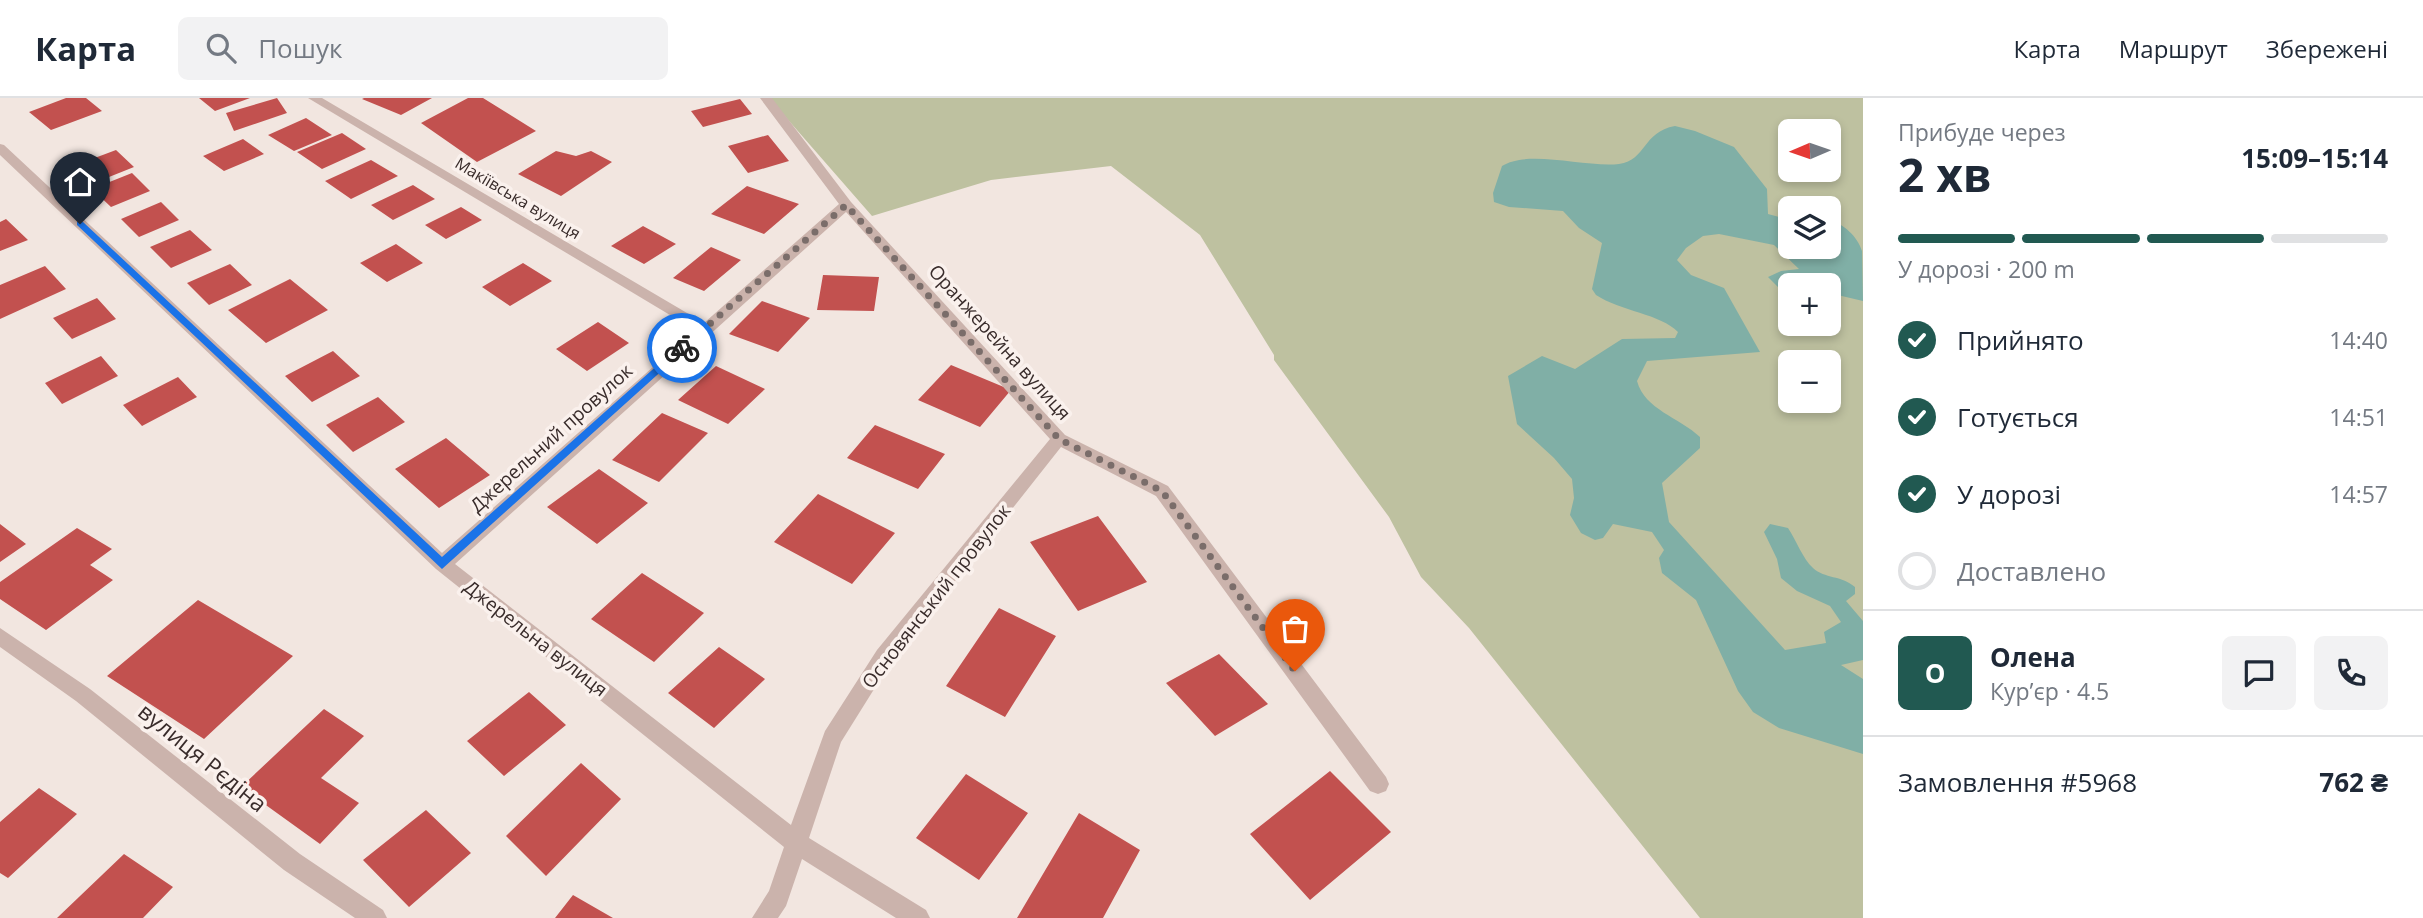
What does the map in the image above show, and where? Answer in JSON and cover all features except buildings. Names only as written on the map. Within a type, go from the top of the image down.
[{"type":"street","name":"Макіївська вулиця","points":[[314,98],[704,329]]},
{"type":"street","name":"Оранжерейна вулиця","points":[[766,98],[846,205],[1059,439],[1162,491],[1378,784]]},
{"type":"street","name":"Джерельна вулиця","points":[[0,148],[442,564],[795,842],[918,918]]},
{"type":"street","name":"Джерельний провулок","points":[[442,564],[846,205]]},
{"type":"street","name":"Основянський провулок","points":[[764,918],[778,898],[832,738],[884,656],[1059,439]]},
{"type":"street","name":"вулиця Рєдіна","points":[[0,636],[83,695],[292,862],[375,918]]},
{"type":"green space","points":[[769,98],[1863,98],[1863,918],[1700,918],[1469,628],[1421,577],[1389,517],[1274,360],[1274,355],[1200,235],[1111,166],[991,180],[872,216]]},
{"type":"water","points":[[1675,126],[1695,131],[1734,147],[1767,189],[1768,214],[1778,217],[1778,249],[1774,245],[1719,234],[1703,236],[1686,248],[1677,260],[1691,275],[1724,288],[1760,352],[1647,361],[1637,381],[1641,391],[1655,406],[1700,437],[1700,448],[1662,483],[1669,522],[1785,650],[1826,643],[1824,632],[1841,622],[1830,606],[1797,591],[1781,578],[1777,559],[1764,532],[1770,524],[1788,528],[1813,568],[1855,587],[1855,594],[1846,601],[1863,621],[1863,660],[1841,665],[1863,679],[1863,754],[1779,728],[1753,712],[1738,691],[1696,600],[1662,573],[1659,558],[1664,550],[1652,532],[1613,524],[1603,538],[1595,540],[1581,533],[1570,515],[1574,498],[1572,479],[1554,458],[1517,424],[1508,376],[1542,356],[1575,369],[1622,339],[1675,338],[1678,332],[1661,321],[1596,295],[1592,289],[1602,243],[1579,228],[1563,211],[1509,207],[1494,202],[1493,193],[1502,166],[1527,159],[1619,164],[1635,157],[1664,129]]},
{"type":"water","points":[[1841,225],[1849,231],[1862,251],[1863,301],[1841,296],[1841,273],[1778,273],[1778,287],[1768,277],[1781,271],[1799,269],[1789,259],[1841,259]]},
{"type":"way so far","points":[[682,348],[846,205],[1059,439],[1162,491],[1295,671]]},
{"type":"route","points":[[80,224],[442,564],[682,348]]}]
